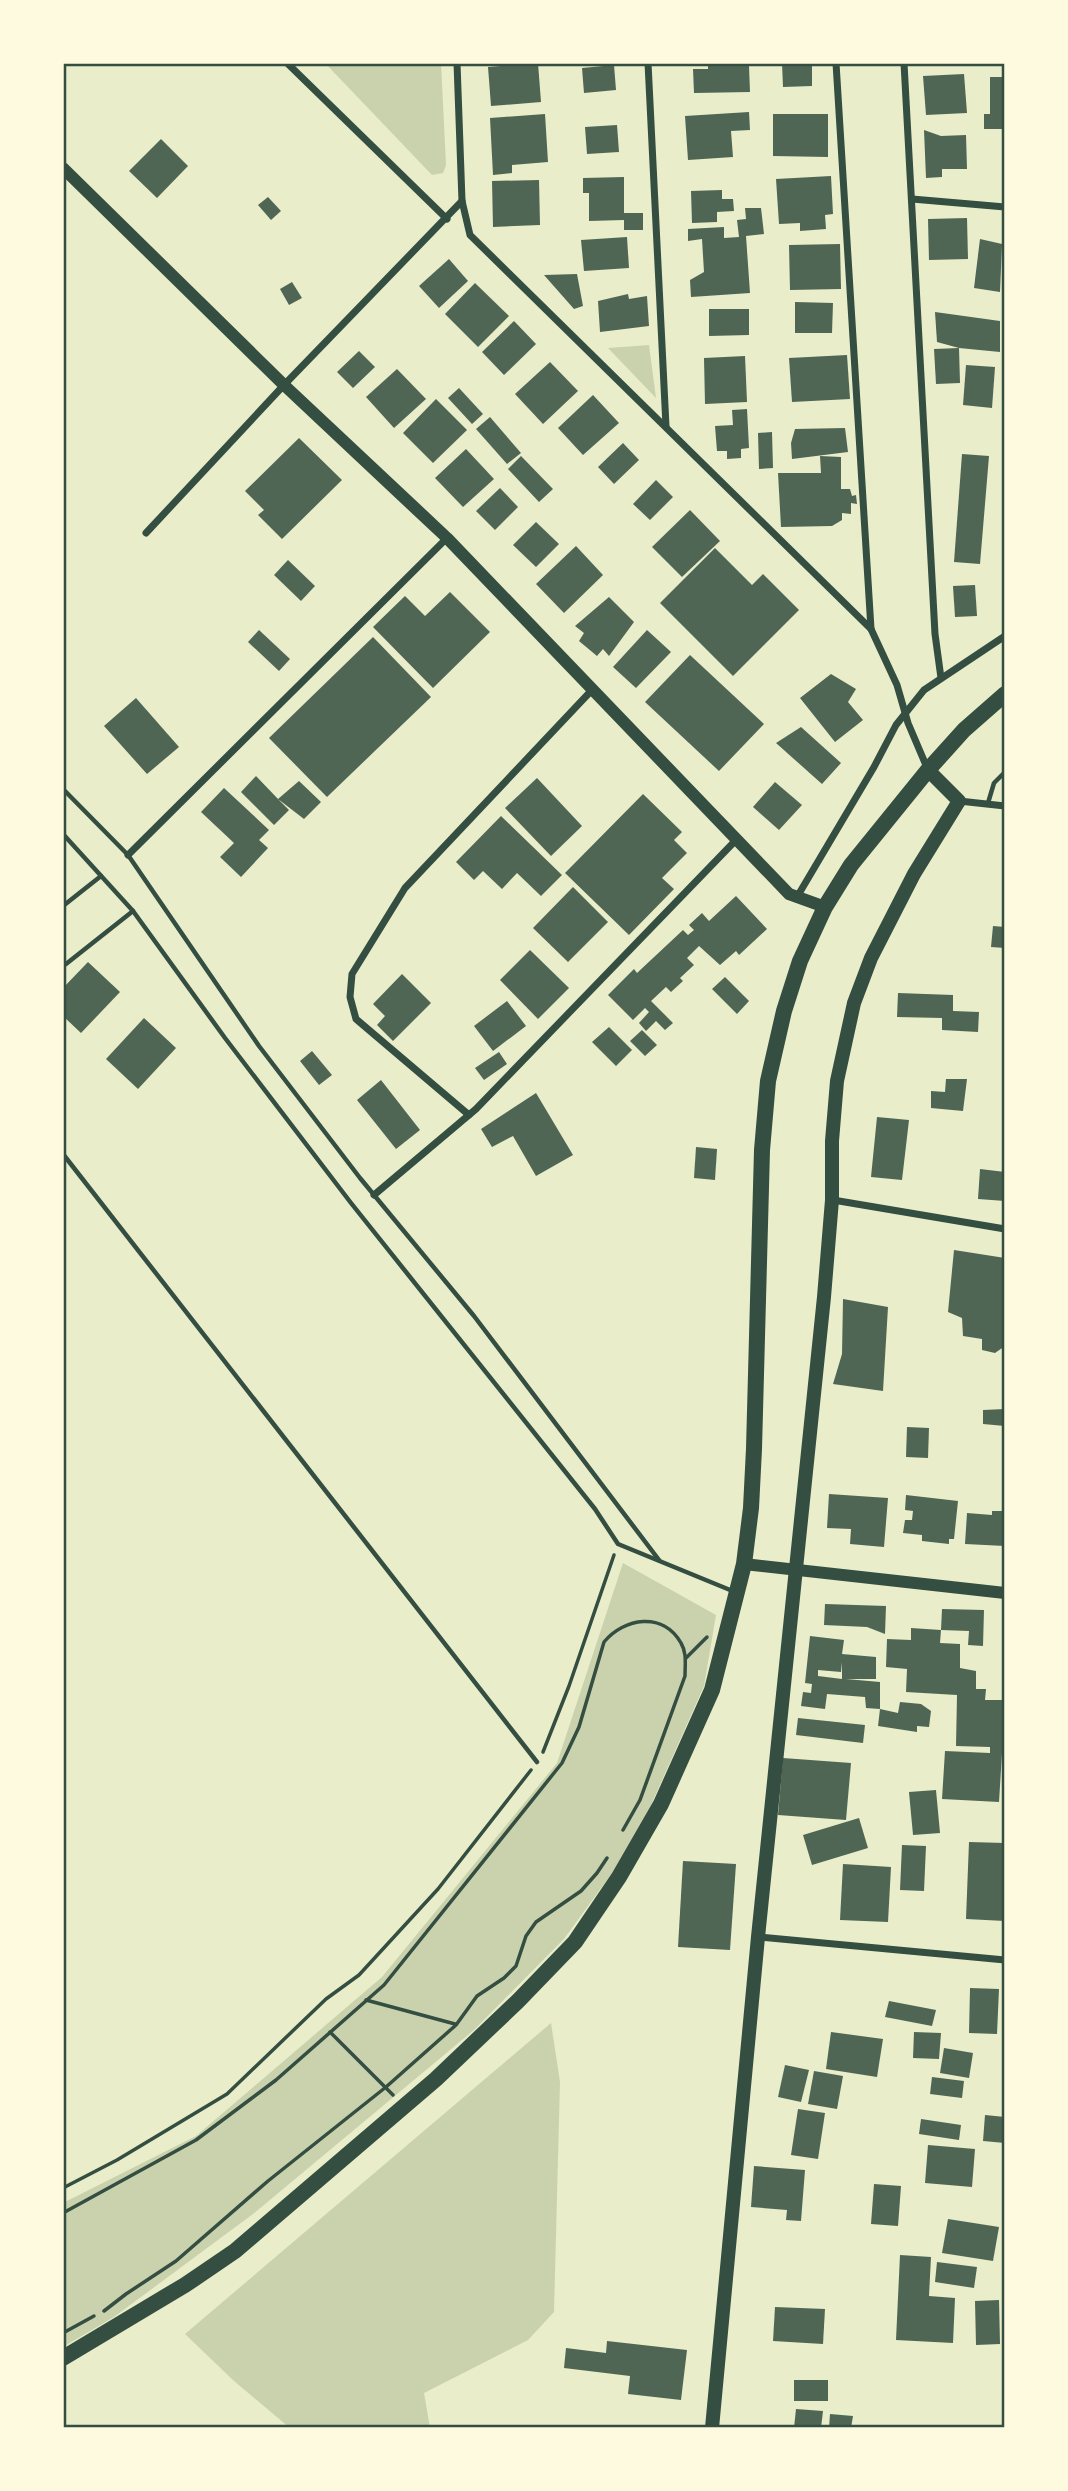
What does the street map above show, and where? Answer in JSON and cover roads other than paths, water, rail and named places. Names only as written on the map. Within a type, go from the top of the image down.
[{"type":"main road","points":[[63,2358],[185,2285],[235,2251],[436,2079],[575,1942],[620,1877],[661,1804],[712,1690],[744,1564],[751,1508],[754,1449],[762,1150],[768,1081],[784,1011],[800,961],[825,907],[851,865],[964,730],[1005,694]]},
{"type":"main road","points":[[712,2428],[758,1937],[798,1569],[832,1200],[837,1081],[854,1003],[871,958],[914,874],[960,801],[928,770]]},
{"type":"street","points":[[287,63],[447,219]]},
{"type":"street","points":[[457,63],[462,201],[470,235],[871,629],[897,685],[928,770]]},
{"type":"street","points":[[648,63],[666,426]]},
{"type":"street","points":[[836,63],[871,629]]},
{"type":"street","points":[[904,63],[935,634],[941,678]]},
{"type":"street","points":[[63,168],[284,385],[447,538],[591,691],[789,894],[825,907]]},
{"type":"street","points":[[912,199],[1005,207]]},
{"type":"street","points":[[146,533],[462,201]]},
{"type":"street","points":[[128,855],[447,538]]},
{"type":"street","points":[[797,897],[905,713],[924,690],[1005,636]]},
{"type":"street","points":[[469,1115],[356,1019],[350,997],[352,974],[405,888],[591,691]]},
{"type":"street","points":[[960,801],[1005,806]]},
{"type":"street","points":[[374,1195],[469,1115],[737,840]]},
{"type":"street","points":[[832,1200],[1005,1228]]},
{"type":"street","points":[[744,1564],[1005,1593]]},
{"type":"street","points":[[758,1937],[1005,1960]]},
{"type":"lane","points":[[987,804],[994,783],[1005,772]]},
{"type":"lane","points":[[63,789],[128,855],[259,1046],[374,1195],[474,1316],[660,1561]]},
{"type":"lane","points":[[63,834],[133,911],[225,1038],[351,1203],[595,1509],[618,1544],[736,1593]]},
{"type":"lane","points":[[63,906],[101,876]]},
{"type":"lane","points":[[66,964],[133,911]]},
{"type":"lane","points":[[63,1154],[537,1762]]}]
